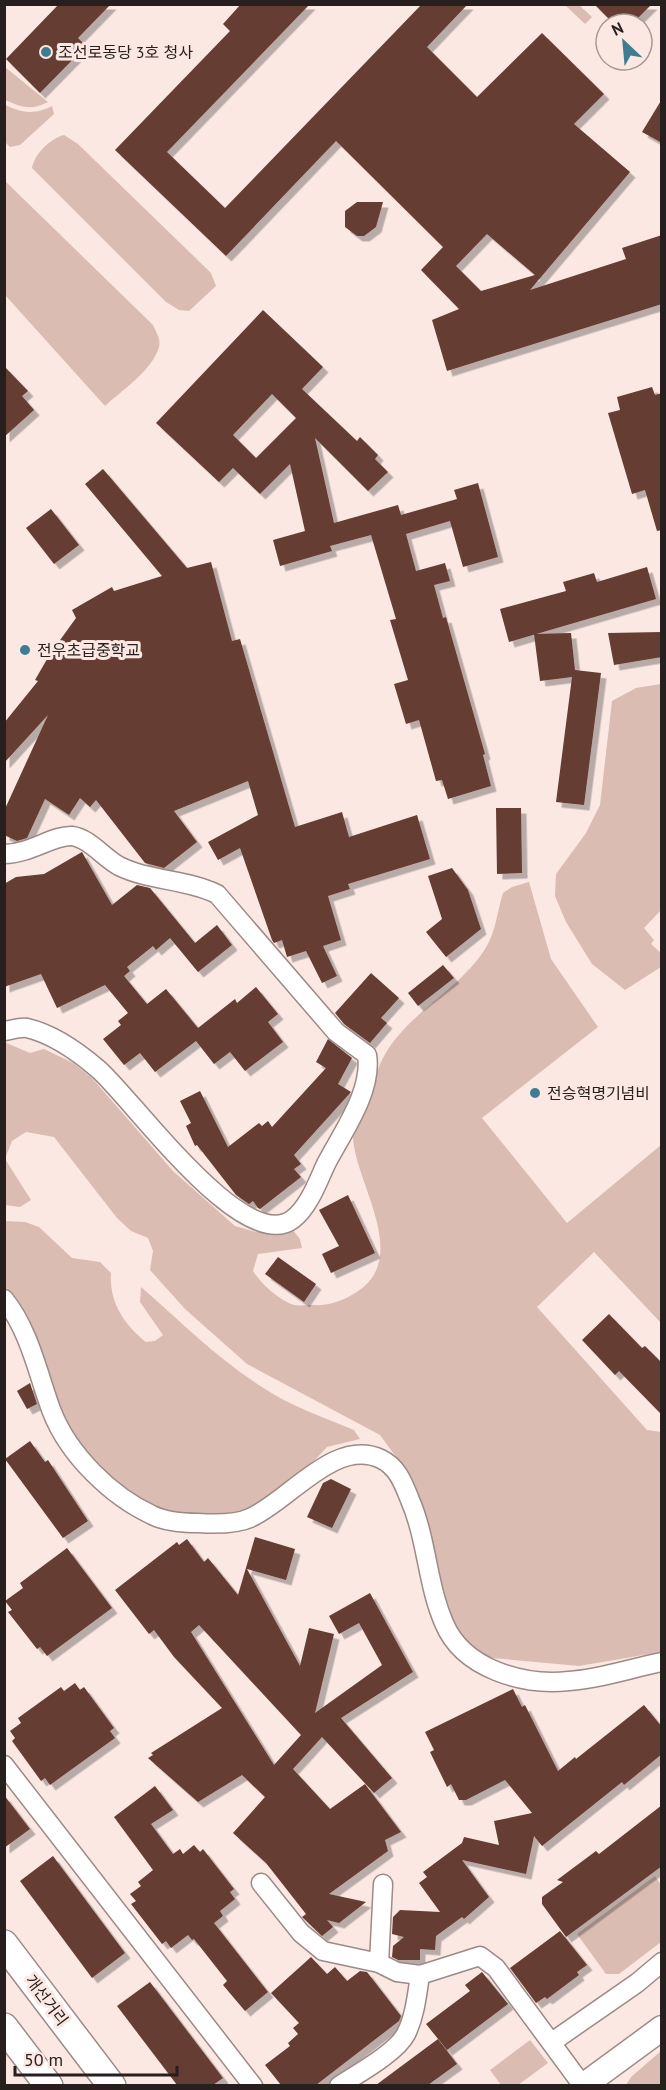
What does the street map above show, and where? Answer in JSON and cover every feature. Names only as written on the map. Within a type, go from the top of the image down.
[{"type":"main road","name":"개선거리","points":[[4,1944],[112,2085]]},
{"type":"main road","points":[[4,2027],[49,2085]]},
{"type":"main road","points":[[583,2085],[662,2028]]},
{"type":"street","points":[[4,854],[19,854],[53,840],[71,836],[84,841],[120,866],[198,885],[217,894],[336,1032],[367,1055],[369,1067],[362,1092],[309,1200],[294,1219],[278,1226],[256,1222],[224,1201],[180,1158],[99,1070],[79,1054],[53,1037],[24,1028],[4,1031]]},
{"type":"street","points":[[4,1299],[13,1310],[35,1360],[53,1414],[70,1446],[116,1494],[152,1516],[167,1521],[201,1524],[248,1520],[280,1502],[311,1474],[331,1461],[359,1454],[382,1459],[399,1474],[416,1512],[432,1583],[445,1625],[463,1652],[484,1666],[525,1679],[568,1682],[662,1662]]},
{"type":"street","points":[[4,1765],[253,2085]]},
{"type":"street","points":[[261,1882],[312,1944],[323,1951],[379,1963],[397,1972],[420,1975],[480,1956],[496,1968],[583,2085]]},
{"type":"street","points":[[379,1963],[383,1884]]},
{"type":"street","points":[[552,2042],[637,1983],[662,1962]]},
{"type":"street","points":[[339,2085],[382,2057],[405,2036],[415,2009],[420,1975]]},
{"type":"shaded area","points":[[565,5],[579,5],[592,17],[585,24]]},
{"type":"shaded area","points":[[5,67],[48,102],[26,107],[5,100]]},
{"type":"shaded area","points":[[5,105],[28,112],[40,111],[52,106],[54,114],[20,145],[10,147],[5,142]]},
{"type":"shaded area","points":[[64,135],[78,144],[211,273],[216,286],[189,311],[179,310],[166,302],[32,168],[36,157],[44,147]]},
{"type":"shaded area","points":[[4,180],[153,325],[157,333],[159,347],[150,364],[136,380],[105,406],[5,295]]},
{"type":"shaded area","points":[[661,684],[661,910],[644,928],[654,940],[651,944],[661,953],[661,967],[625,990],[592,964],[566,922],[555,896],[556,874],[586,833],[600,805],[612,701],[636,688]]},
{"type":"shaded area","points":[[529,882],[551,959],[598,1027],[482,1118],[567,1223],[661,1145],[661,1323],[594,1252],[537,1307],[647,1430],[661,1432],[661,1652],[579,1666],[482,1657],[463,1640],[450,1619],[438,1581],[421,1503],[407,1472],[380,1435],[247,1364],[185,1309],[150,1270],[153,1251],[148,1238],[131,1231],[117,1218],[54,1137],[26,1132],[12,1141],[5,1159],[31,1200],[20,1207],[5,1205],[4,1042],[30,1053],[44,1049],[73,1063],[92,1078],[173,1171],[235,1226],[256,1232],[280,1232],[291,1228],[300,1239],[302,1248],[258,1254],[253,1271],[266,1286],[288,1303],[324,1305],[355,1293],[371,1279],[379,1261],[380,1241],[376,1220],[356,1157],[353,1138],[381,1062],[403,1031],[474,964],[485,949],[494,929],[503,893],[512,887]]},
{"type":"shaded area","points":[[4,1221],[25,1222],[39,1227],[72,1258],[100,1262],[111,1273],[115,1303],[120,1312],[131,1328],[146,1342],[155,1341],[163,1335],[140,1302],[141,1287],[246,1376],[284,1400],[354,1430],[360,1439],[327,1447],[300,1476],[245,1513],[203,1517],[172,1513],[154,1507],[120,1488],[78,1444],[60,1412],[22,1308],[5,1287]]},
{"type":"shaded area","points":[[655,1876],[661,1885],[661,1942],[619,1974],[606,1974],[577,1934]]},
{"type":"shaded area","points":[[530,2040],[548,2063],[518,2085],[501,2085],[490,2070]]},
{"type":"shaded area","points":[[661,2051],[661,2085],[626,2085],[631,2077]]},
{"type":"building","name":"조선로동당 3호 청사","points":[[59,4],[111,4],[78,38],[86,46],[40,93],[6,59]]},
{"type":"building","points":[[241,4],[310,4],[167,152],[225,208],[422,4],[468,4],[427,47],[477,97],[542,33],[604,94],[574,124],[630,172],[530,290],[626,259],[622,248],[662,235],[662,304],[447,371],[432,320],[459,309],[421,270],[443,247],[336,141],[226,256],[115,150],[230,31],[223,24]],"holes":[[[487,234],[535,275],[481,291],[456,266]]]},
{"type":"building","points":[[594,4],[652,4],[644,12],[602,12]]},
{"type":"building","points":[[662,99],[662,143],[642,132]]},
{"type":"building","points":[[357,202],[383,202],[376,227],[364,236],[357,236],[345,227],[345,211]]},
{"type":"building","points":[[263,310],[323,367],[302,389],[357,441],[360,437],[378,455],[375,459],[388,472],[368,491],[315,438],[334,523],[398,505],[401,515],[457,499],[454,490],[478,483],[498,557],[463,567],[450,521],[406,534],[416,571],[445,563],[450,581],[434,585],[443,618],[446,617],[485,754],[483,755],[491,786],[448,799],[442,780],[436,781],[419,720],[406,724],[394,684],[408,680],[390,620],[396,619],[371,535],[330,546],[332,551],[280,566],[273,540],[305,531],[290,464],[260,494],[233,468],[219,482],[156,423]],"holes":[[[272,394],[296,418],[256,458],[233,435]]]},
{"type":"building","points":[[4,366],[28,391],[22,396],[34,410],[4,437]]},
{"type":"building","points":[[652,387],[655,395],[662,393],[662,530],[657,531],[645,490],[632,494],[608,413],[620,410],[617,397]]},
{"type":"building","points":[[103,469],[187,568],[211,562],[232,641],[240,639],[295,827],[342,812],[349,837],[417,815],[430,859],[348,884],[350,889],[328,896],[341,940],[323,946],[337,976],[322,983],[306,951],[287,957],[282,940],[274,943],[272,940],[240,848],[218,860],[208,842],[258,815],[248,781],[174,811],[197,842],[164,868],[145,863],[96,800],[90,807],[80,798],[69,815],[45,799],[27,838],[17,841],[4,835],[4,811],[48,715],[4,763],[4,723],[38,681],[35,680],[50,654],[76,618],[72,610],[112,587],[114,591],[162,576],[85,484]]},
{"type":"building","points":[[51,509],[79,545],[54,564],[26,528]]},
{"type":"building","points":[[647,567],[656,599],[509,642],[500,609],[566,591],[563,582],[594,573],[597,582]]},
{"type":"building","points":[[662,632],[662,657],[614,665],[608,633]]},
{"type":"building","points":[[571,633],[575,670],[601,673],[584,805],[556,802],[572,677],[540,681],[534,634]]},
{"type":"building","points":[[496,808],[521,808],[522,873],[497,874]]},
{"type":"building","points":[[82,852],[112,905],[137,885],[150,888],[195,943],[217,925],[232,945],[198,972],[170,938],[156,950],[153,946],[127,967],[130,971],[124,976],[147,1004],[166,989],[198,1028],[235,999],[237,1003],[256,987],[278,1014],[268,1022],[283,1042],[245,1071],[230,1052],[214,1064],[196,1041],[155,1072],[140,1053],[124,1065],[103,1039],[121,1025],[118,1021],[128,1013],[105,985],[57,1008],[41,974],[4,987],[4,884],[16,877],[44,874]]},
{"type":"building","points":[[452,868],[468,890],[481,929],[446,957],[426,932],[442,919],[428,876]]},
{"type":"building","points":[[443,965],[454,978],[418,1006],[408,993]]},
{"type":"building","points":[[371,973],[399,998],[381,1018],[387,1023],[370,1043],[344,1024],[335,1013]]},
{"type":"building","points":[[328,1039],[352,1058],[338,1084],[351,1092],[294,1155],[301,1164],[294,1169],[301,1177],[260,1209],[253,1201],[249,1204],[236,1195],[197,1145],[195,1146],[186,1126],[191,1123],[180,1101],[200,1091],[228,1147],[259,1123],[262,1126],[268,1121],[272,1127],[326,1068],[316,1062]]},
{"type":"building","points":[[348,1195],[375,1253],[331,1273],[322,1254],[339,1246],[319,1210]]},
{"type":"building","points":[[278,1257],[316,1284],[304,1302],[265,1274]]},
{"type":"building","points":[[609,1314],[642,1348],[645,1346],[662,1363],[662,1415],[619,1371],[615,1375],[582,1340]]},
{"type":"building","points":[[30,1383],[37,1404],[27,1409],[17,1391]]},
{"type":"building","points":[[30,1441],[45,1462],[48,1460],[88,1521],[63,1538],[5,1459]]},
{"type":"building","points":[[331,1479],[351,1489],[332,1528],[307,1517],[323,1483]]},
{"type":"building","points":[[255,1537],[295,1549],[286,1580],[247,1569],[300,1666],[309,1628],[334,1634],[315,1713],[382,1665],[359,1623],[339,1634],[329,1616],[370,1593],[413,1672],[341,1718],[392,1778],[374,1793],[322,1737],[293,1769],[330,1809],[365,1784],[401,1832],[385,1840],[388,1851],[329,1894],[366,1902],[339,1923],[327,1920],[333,1927],[322,1936],[302,1917],[306,1914],[266,1863],[233,1833],[265,1797],[242,1775],[198,1802],[148,1758],[153,1755],[151,1753],[222,1708],[174,1657],[154,1630],[149,1634],[115,1590],[177,1542],[179,1545],[187,1539],[204,1562],[208,1558],[238,1595]],"holes":[[[199,1625],[301,1735],[274,1765],[191,1632]]]},
{"type":"building","points":[[67,1548],[112,1608],[47,1656],[40,1647],[37,1649],[8,1612],[12,1610],[5,1601],[23,1588],[20,1583]]},
{"type":"building","points":[[75,1683],[80,1690],[84,1687],[114,1728],[110,1731],[115,1738],[50,1785],[45,1778],[41,1781],[12,1741],[15,1738],[10,1731],[21,1723],[18,1718],[61,1687],[64,1691]]},
{"type":"building","points":[[513,1689],[522,1707],[525,1705],[558,1771],[644,1705],[662,1727],[662,1754],[624,1785],[622,1782],[542,1846],[534,1836],[526,1874],[462,1860],[489,1897],[464,1919],[462,1917],[436,1936],[435,1950],[420,1949],[420,1960],[398,1960],[392,1957],[393,1946],[404,1937],[392,1934],[393,1917],[400,1910],[440,1912],[419,1883],[427,1877],[423,1872],[462,1843],[464,1837],[499,1845],[494,1821],[532,1813],[505,1780],[466,1800],[459,1800],[451,1784],[447,1787],[430,1752],[434,1750],[425,1732]]},
{"type":"building","points":[[155,1786],[173,1810],[151,1824],[173,1854],[180,1849],[183,1854],[194,1845],[200,1852],[203,1849],[234,1889],[230,1892],[235,1899],[220,1911],[223,1916],[214,1923],[268,1992],[245,2011],[223,1985],[227,1981],[194,1939],[192,1940],[188,1935],[171,1948],[166,1941],[162,1944],[131,1904],[136,1901],[130,1894],[141,1886],[138,1882],[153,1870],[114,1817]]},
{"type":"building","points":[[4,1795],[30,1829],[4,1848]]},
{"type":"building","points":[[662,1805],[662,1866],[566,1937],[542,1904],[542,1897],[563,1882],[557,1880],[596,1851],[599,1854]]},
{"type":"building","points":[[53,1856],[125,1953],[92,1978],[20,1881]]},
{"type":"building","points":[[560,1931],[587,1965],[577,1972],[579,1975],[547,1999],[545,1997],[536,2003],[510,1968]]},
{"type":"building","points":[[311,1957],[327,1974],[335,1967],[347,1981],[360,1971],[367,1972],[401,2016],[399,2021],[316,2085],[281,2085],[265,2065],[290,2046],[288,2043],[298,2034],[293,2028],[299,2023],[271,1993]]},
{"type":"building","points":[[482,1972],[508,2004],[447,2050],[426,2024],[470,1991],[465,1985]]},
{"type":"building","points":[[150,1982],[223,2078],[213,2085],[177,2085],[117,2006]]},
{"type":"building","points":[[438,2039],[457,2064],[428,2085],[376,2085]]},
{"type":"place","name":"조선로동당 3호 청사","points":[[46,52]]},
{"type":"place","name":"전우초급중학교","points":[[25,650]]},
{"type":"place","name":"전승혁명기념비","points":[[535,1093]]}]
